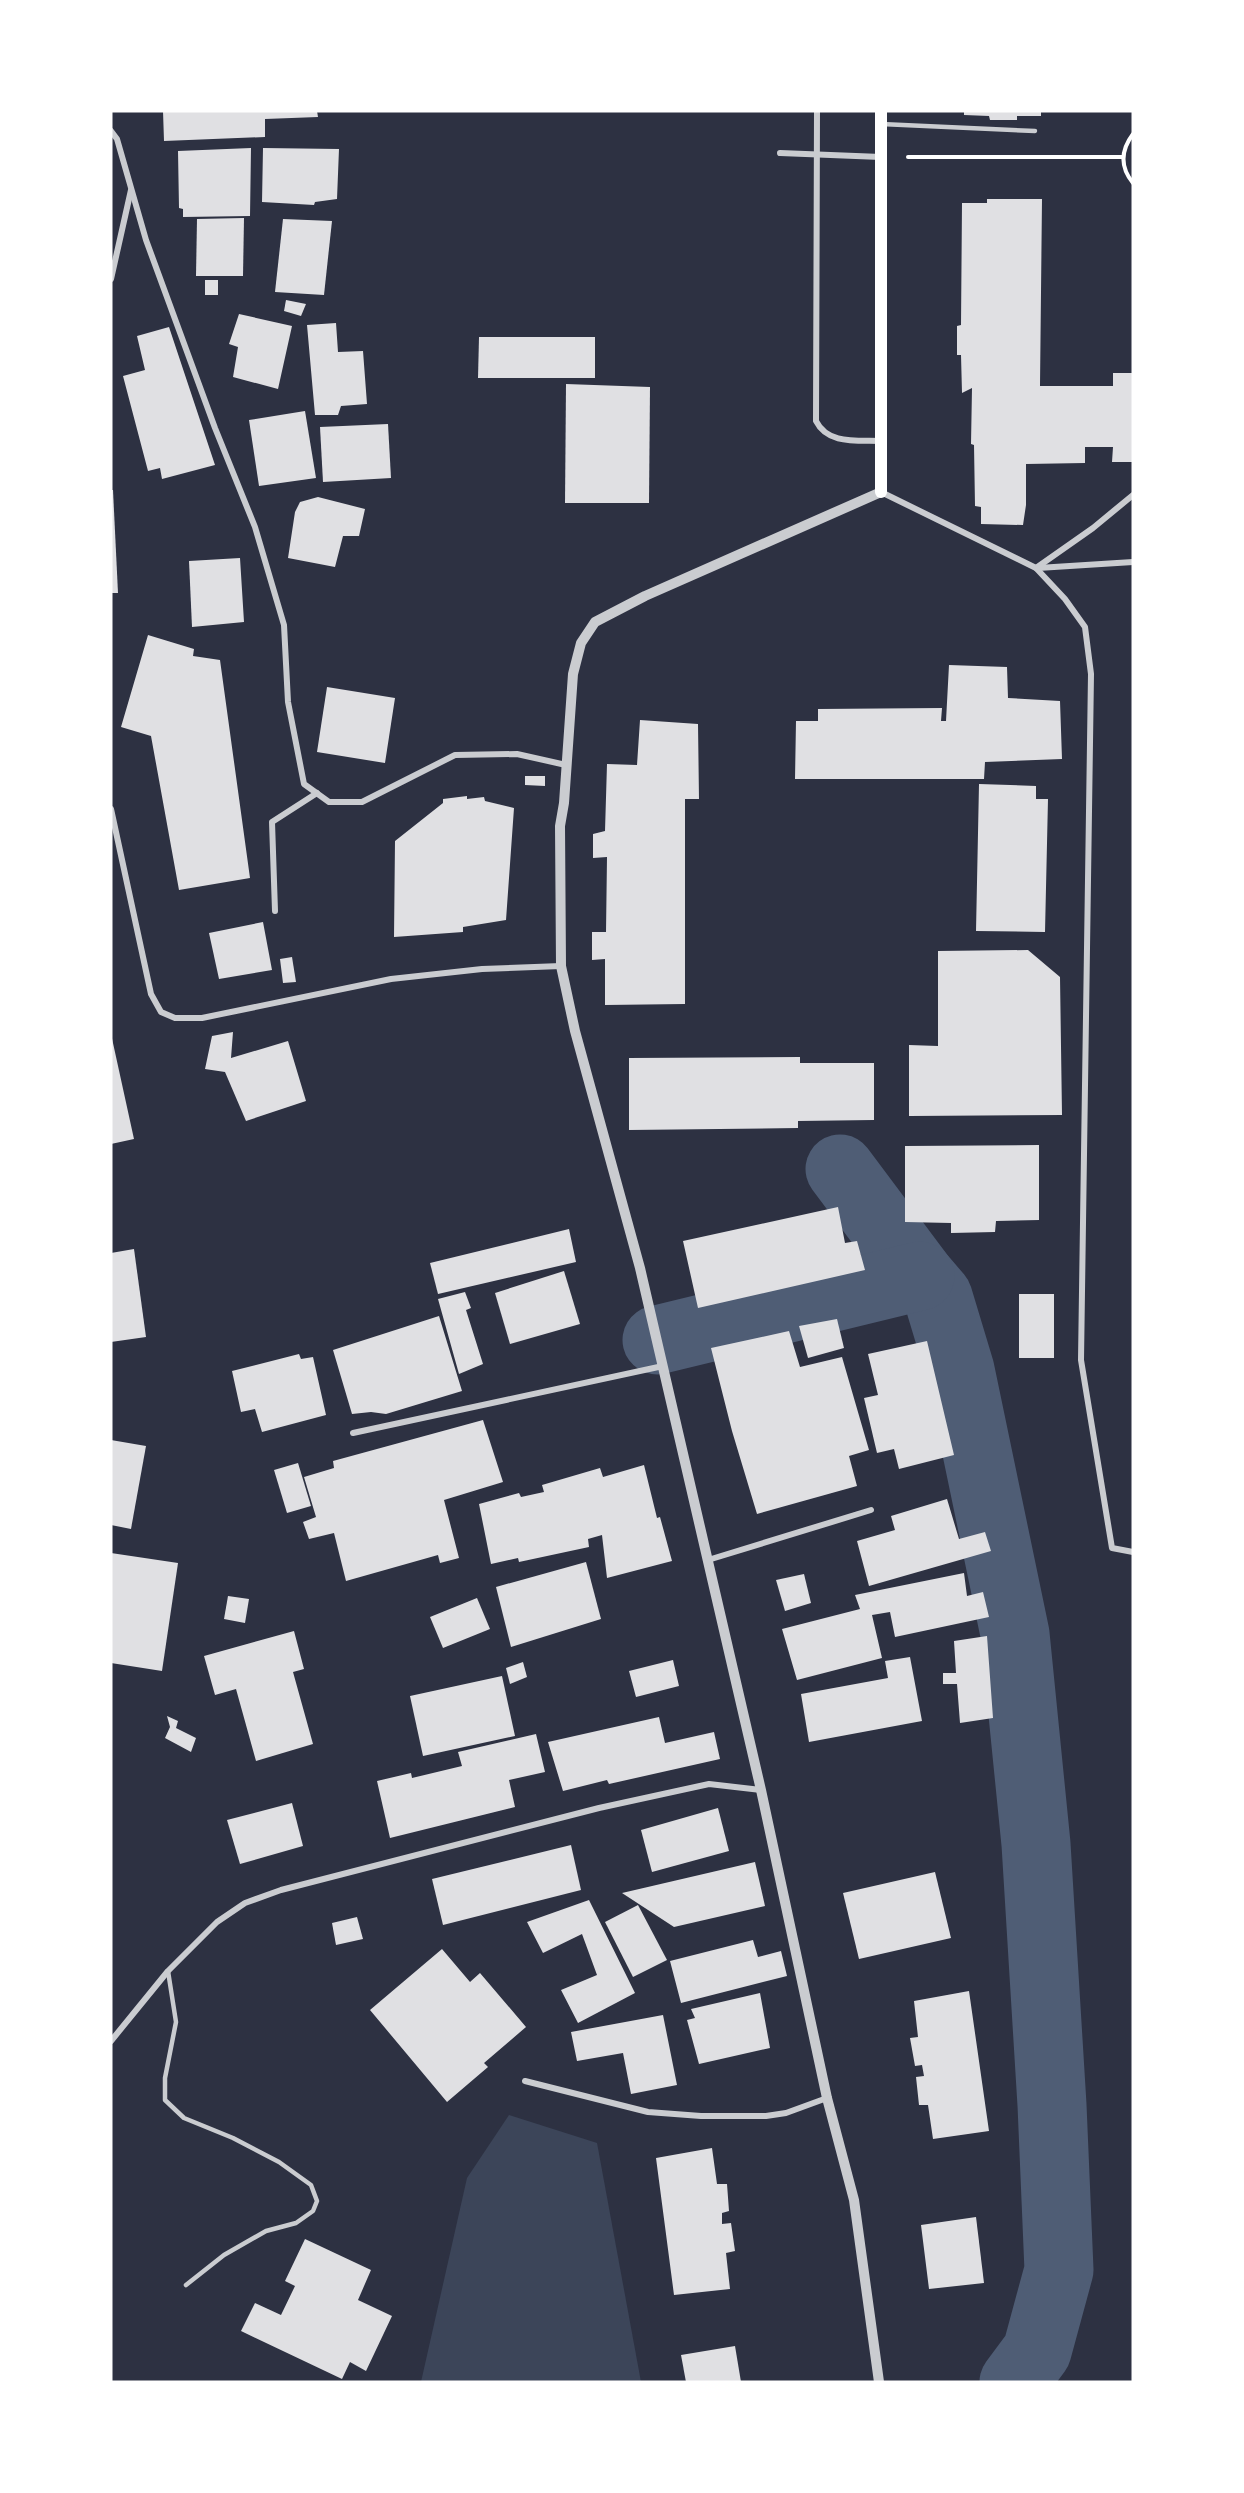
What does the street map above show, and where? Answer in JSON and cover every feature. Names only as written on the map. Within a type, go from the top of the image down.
[{"type":"main road","points":[[881,111],[881,492]]},
{"type":"street","points":[[817,111],[816,421],[821,431],[832,438],[881,441]]},
{"type":"street","points":[[111,131],[117,139],[157,271],[215,428],[255,527],[284,625],[288,702],[304,784],[329,802],[362,802],[455,755],[517,754],[566,765]]},
{"type":"street","points":[[780,153],[881,157]]},
{"type":"street","points":[[111,279],[131,190]]},
{"type":"street","points":[[879,2382],[854,2200],[828,2098],[761,1790],[640,1268],[575,1031],[561,966],[560,826],[573,674],[580,643],[595,622],[645,596],[881,492],[1036,568],[1065,599],[1084,627],[1091,674],[1081,1360],[1112,1548],[1133,1552]]},
{"type":"street","points":[[1036,568],[1093,528],[1133,495]]},
{"type":"street","points":[[1036,568],[1133,562]]},
{"type":"street","points":[[276,911],[272,822],[317,793]]},
{"type":"street","points":[[111,808],[151,994],[161,1012],[175,1018],[202,1018],[392,979],[482,969],[561,966]]},
{"type":"street","points":[[353,1433],[663,1366]]},
{"type":"street","points":[[708,1560],[871,1509]]},
{"type":"street","points":[[111,2041],[168,1971],[217,1922],[244,1903],[281,1890],[599,1808],[709,1784],[761,1790]]},
{"type":"street","points":[[525,2081],[648,2112],[701,2116],[766,2116],[786,2113],[828,2098]]},
{"type":"lane","points":[[881,124],[1035,131]]},
{"type":"lane","points":[[168,1971],[176,2022],[165,2078],[165,2100],[184,2118],[233,2138],[279,2162],[311,2185],[317,2200],[313,2211],[296,2223],[266,2231],[232,2250],[186,2285]]},
{"type":"path","points":[[1133,134],[1127,142],[1123,157],[1126,173],[1133,183]]},
{"type":"path","points":[[881,157],[1123,157]]},
{"type":"shaded area","points":[[509,2115],[597,2143],[641,2382],[421,2382],[467,2178]]},
{"type":"building","points":[[163,111],[317,111],[318,117],[265,119],[265,137],[164,141]]},
{"type":"building","points":[[964,111],[1041,111],[1041,116],[1017,116],[1017,120],[990,120],[989,116],[964,115]]},
{"type":"building","points":[[251,148],[250,216],[183,217],[183,209],[179,208],[178,151]]},
{"type":"building","points":[[263,148],[339,149],[337,199],[315,202],[314,205],[262,202]]},
{"type":"building","points":[[987,199],[1042,199],[1040,386],[1113,386],[1113,373],[1133,373],[1133,462],[1112,462],[1113,447],[1085,447],[1085,463],[1026,464],[1026,505],[1023,525],[981,524],[981,507],[975,506],[974,445],[971,444],[972,388],[962,393],[961,355],[957,355],[957,326],[961,325],[962,203],[987,203]]},
{"type":"building","points":[[244,218],[243,276],[196,276],[197,219]]},
{"type":"building","points":[[283,219],[332,221],[324,295],[275,292]]},
{"type":"building","points":[[205,280],[218,280],[218,295],[205,295]]},
{"type":"building","points":[[286,300],[306,304],[301,316],[284,311]]},
{"type":"building","points":[[239,314],[292,326],[278,389],[233,377],[238,347],[229,344]]},
{"type":"building","points":[[336,323],[338,352],[363,351],[367,404],[341,406],[338,415],[315,415],[307,325]]},
{"type":"building","points":[[169,327],[215,465],[162,479],[160,468],[148,471],[123,376],[145,370],[137,336]]},
{"type":"building","points":[[479,337],[595,337],[595,378],[478,378]]},
{"type":"building","points":[[566,384],[650,387],[649,503],[565,503]]},
{"type":"building","points":[[305,411],[316,478],[259,486],[249,420]]},
{"type":"building","points":[[388,424],[391,478],[323,482],[320,427]]},
{"type":"building","points":[[111,490],[113,490],[118,593],[111,593]]},
{"type":"building","points":[[318,497],[365,509],[359,536],[343,536],[335,567],[288,558],[295,512],[300,502]]},
{"type":"building","points":[[240,558],[244,622],[192,627],[189,561]]},
{"type":"building","points":[[148,635],[194,649],[193,656],[220,660],[250,878],[179,890],[151,736],[121,727]]},
{"type":"building","points":[[949,665],[1007,667],[1008,698],[1060,701],[1062,759],[985,762],[984,779],[795,779],[796,721],[818,721],[818,709],[942,708],[941,721],[946,721]]},
{"type":"building","points":[[327,687],[395,698],[385,763],[317,752]]},
{"type":"building","points":[[640,720],[698,724],[699,799],[685,799],[685,1004],[605,1005],[605,959],[592,960],[592,932],[606,932],[607,857],[593,858],[593,834],[605,831],[607,764],[637,765]]},
{"type":"building","points":[[525,776],[545,776],[545,786],[525,785]]},
{"type":"building","points":[[979,784],[1036,786],[1036,799],[1048,799],[1045,932],[976,931]]},
{"type":"building","points":[[467,796],[467,799],[484,797],[485,801],[514,808],[506,920],[463,927],[463,932],[394,937],[395,841],[443,803],[443,799]]},
{"type":"building","points":[[263,922],[272,970],[219,979],[209,933]]},
{"type":"building","points":[[1028,950],[1060,977],[1062,1115],[909,1116],[909,1045],[938,1046],[938,951]]},
{"type":"building","points":[[292,957],[296,982],[283,983],[280,959]]},
{"type":"building","points":[[233,1032],[231,1058],[288,1041],[306,1101],[246,1121],[225,1072],[205,1069],[212,1036]]},
{"type":"building","points":[[111,1034],[134,1139],[111,1144]]},
{"type":"building","points":[[800,1057],[800,1063],[874,1063],[874,1120],[798,1121],[798,1128],[629,1130],[629,1058]]},
{"type":"building","points":[[1039,1145],[1039,1220],[996,1221],[995,1232],[951,1233],[951,1223],[905,1222],[905,1146]]},
{"type":"building","points":[[838,1207],[845,1243],[857,1241],[865,1270],[698,1308],[683,1241]]},
{"type":"building","points":[[569,1229],[576,1262],[438,1294],[430,1263]]},
{"type":"building","points":[[134,1249],[146,1337],[111,1342],[111,1253]]},
{"type":"building","points":[[564,1271],[580,1324],[510,1344],[495,1293]]},
{"type":"building","points":[[465,1292],[471,1308],[466,1310],[483,1364],[459,1374],[438,1299]]},
{"type":"building","points":[[1019,1294],[1054,1294],[1054,1358],[1019,1358]]},
{"type":"building","points":[[439,1316],[462,1391],[386,1414],[371,1412],[352,1414],[333,1350]]},
{"type":"building","points":[[837,1319],[844,1348],[808,1358],[799,1326]]},
{"type":"building","points":[[789,1331],[800,1367],[842,1357],[869,1450],[849,1456],[857,1486],[757,1514],[732,1431],[711,1348]]},
{"type":"building","points":[[927,1341],[954,1455],[899,1469],[894,1449],[877,1453],[864,1398],[878,1395],[868,1354]]},
{"type":"building","points":[[299,1354],[301,1359],[313,1357],[326,1415],[262,1432],[255,1409],[241,1412],[232,1371]]},
{"type":"building","points":[[483,1420],[503,1482],[444,1500],[459,1558],[440,1563],[438,1555],[346,1581],[334,1533],[309,1539],[303,1522],[316,1517],[304,1477],[334,1468],[333,1461]]},
{"type":"building","points":[[111,1440],[146,1446],[131,1529],[111,1525]]},
{"type":"building","points":[[298,1463],[311,1506],[287,1513],[274,1470]]},
{"type":"building","points":[[644,1465],[657,1518],[660,1517],[672,1561],[607,1578],[602,1535],[588,1539],[589,1547],[519,1562],[518,1558],[491,1564],[479,1504],[519,1493],[521,1497],[544,1492],[542,1485],[600,1468],[603,1477]]},
{"type":"building","points":[[947,1499],[959,1539],[985,1532],[991,1551],[869,1586],[857,1541],[895,1530],[891,1516]]},
{"type":"building","points":[[111,1553],[178,1563],[162,1671],[111,1663]]},
{"type":"building","points":[[586,1562],[601,1619],[511,1647],[496,1587]]},
{"type":"building","points":[[964,1573],[967,1596],[983,1592],[989,1617],[895,1637],[890,1612],[872,1615],[882,1658],[797,1680],[782,1629],[860,1609],[855,1595]]},
{"type":"building","points":[[804,1574],[811,1603],[785,1611],[776,1580]]},
{"type":"building","points":[[228,1596],[249,1599],[245,1623],[224,1619]]},
{"type":"building","points":[[477,1598],[490,1629],[443,1648],[430,1617]]},
{"type":"building","points":[[294,1631],[304,1669],[293,1672],[313,1744],[256,1761],[236,1689],[215,1695],[204,1656]]},
{"type":"building","points":[[987,1636],[993,1718],[960,1723],[957,1684],[943,1684],[943,1673],[956,1673],[954,1641]]},
{"type":"building","points":[[910,1657],[922,1721],[809,1742],[801,1694],[888,1678],[885,1661]]},
{"type":"building","points":[[673,1660],[679,1686],[636,1697],[629,1671]]},
{"type":"building","points":[[523,1662],[527,1677],[510,1684],[506,1668]]},
{"type":"building","points":[[502,1676],[515,1736],[423,1756],[410,1696]]},
{"type":"building","points":[[167,1716],[178,1721],[176,1728],[196,1738],[191,1752],[165,1738],[170,1727]]},
{"type":"building","points":[[659,1717],[665,1743],[714,1732],[720,1759],[609,1784],[607,1780],[563,1791],[548,1742]]},
{"type":"building","points":[[536,1734],[545,1772],[509,1780],[515,1807],[390,1838],[377,1781],[411,1773],[412,1778],[462,1766],[458,1752]]},
{"type":"building","points":[[292,1803],[303,1846],[240,1864],[227,1820]]},
{"type":"building","points":[[718,1808],[729,1851],[652,1872],[641,1830]]},
{"type":"building","points":[[571,1845],[581,1890],[443,1925],[432,1879]]},
{"type":"building","points":[[755,1862],[765,1906],[674,1927],[622,1893]]},
{"type":"building","points":[[935,1872],[951,1938],[859,1959],[843,1893]]},
{"type":"building","points":[[589,1900],[635,1993],[578,2023],[561,1990],[597,1975],[582,1934],[543,1953],[527,1922]]},
{"type":"building","points":[[638,1905],[667,1960],[633,1977],[605,1922]]},
{"type":"building","points":[[357,1917],[363,1939],[336,1945],[332,1923]]},
{"type":"building","points":[[753,1940],[758,1957],[781,1951],[787,1976],[681,2003],[670,1961]]},
{"type":"building","points":[[442,1949],[470,1982],[480,1973],[526,2027],[484,2063],[488,2067],[447,2102],[370,2010]]},
{"type":"building","points":[[969,1991],[989,2131],[933,2139],[928,2105],[919,2105],[916,2077],[924,2076],[922,2065],[915,2066],[910,2038],[918,2037],[914,2001]]},
{"type":"building","points":[[760,1993],[770,2048],[699,2064],[687,2020],[695,2018],[691,2009]]},
{"type":"building","points":[[663,2015],[677,2085],[631,2094],[623,2053],[577,2061],[571,2032]]},
{"type":"building","points":[[712,2148],[717,2184],[727,2184],[729,2211],[722,2213],[722,2224],[731,2223],[735,2251],[726,2253],[730,2289],[674,2295],[656,2158]]},
{"type":"building","points":[[976,2217],[984,2283],[929,2289],[921,2225]]},
{"type":"building","points":[[305,2239],[371,2270],[358,2300],[392,2316],[366,2371],[350,2362],[342,2379],[241,2331],[255,2303],[281,2315],[295,2286],[285,2281]]},
{"type":"building","points":[[735,2346],[741,2382],[686,2382],[681,2355]]},
{"type":"waterway","points":[[840,1169],[938,1297],[960,1370],[1015,1634],[1036,1844],[1052,2105],[1059,2270],[1037,2351],[1014,2382]]},
{"type":"waterway","points":[[657,1340],[920,1276]]}]
